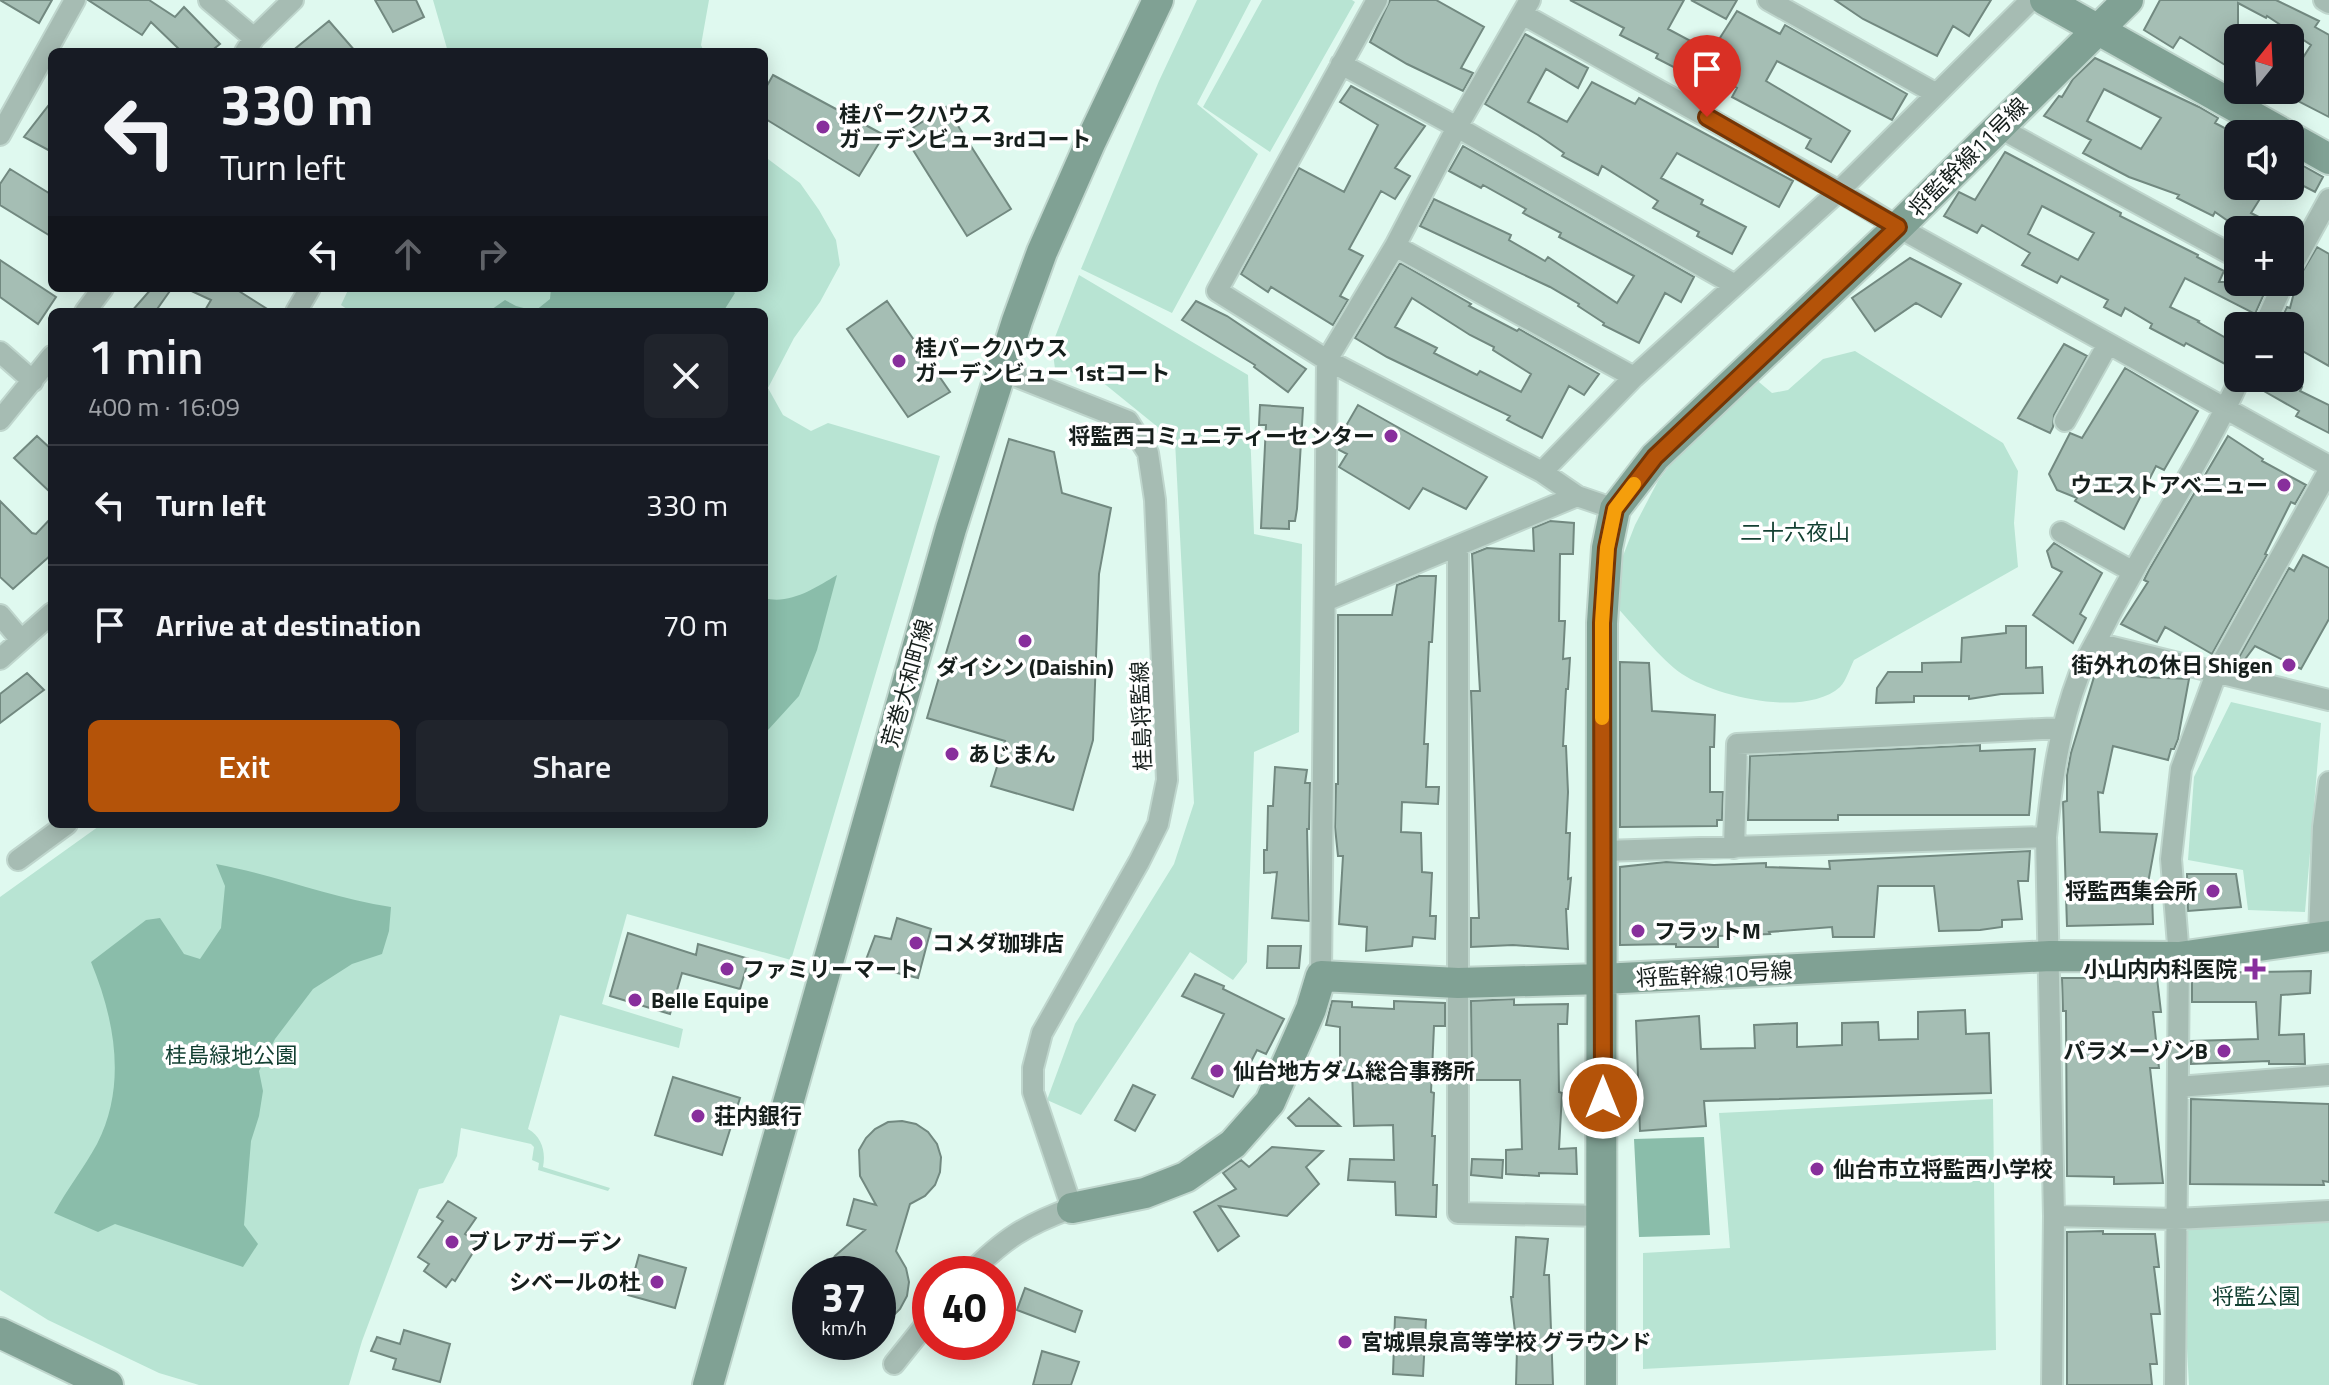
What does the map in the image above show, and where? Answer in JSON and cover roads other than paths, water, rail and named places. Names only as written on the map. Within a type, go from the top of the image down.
[{"type":"street","points":[[48,48],[75,0]]},
{"type":"street","points":[[209,0],[250,45],[293,0]]},
{"type":"street","name":"荒巻大和町線","points":[[708,1385],[947,544],[1002,371],[1042,252],[1158,0]]},
{"type":"street","points":[[1377,0],[1217,291],[1327,360],[1542,472],[1577,496],[1615,509]]},
{"type":"street","points":[[1768,0],[1935,93]]},
{"type":"street","points":[[1542,472],[1634,377],[1839,191],[2031,0]]},
{"type":"street","points":[[2045,0],[2259,120]]},
{"type":"street","name":"将監幹線11号線","points":[[1601,1385],[1602,623],[1607,548],[1615,509],[1655,457],[1898,227],[2128,0]]},
{"type":"street","points":[[2324,0],[2329,3]]},
{"type":"street","points":[[987,1256],[1032,1222],[1072,1208],[1159,1188],[1186,1177],[1233,1144],[1270,1102],[1311,1009],[1321,976],[1327,360],[1395,246],[1457,127],[1526,7],[1898,227],[2329,468],[2217,671],[2181,769],[2171,859],[2179,957],[2175,1385]]},
{"type":"street","points":[[0,135],[48,49]]},
{"type":"street","points":[[1341,64],[1735,285]]},
{"type":"street","points":[[1998,127],[2224,250]]},
{"type":"street","points":[[2304,145],[2329,159]]},
{"type":"street","points":[[2304,245],[2329,199]]},
{"type":"street","points":[[1395,246],[1634,377]]},
{"type":"street","points":[[2065,421],[2108,344]]},
{"type":"street","points":[[0,352],[33,381]]},
{"type":"street","points":[[0,420],[48,361]]},
{"type":"street","name":"桂島将監線","points":[[1002,371],[1128,421],[1148,453],[1155,500],[1167,780],[1158,824],[1042,1033],[1033,1068],[1033,1092],[1072,1208]]},
{"type":"street","points":[[2052,1385],[2054,1216],[2046,837],[2062,728],[2080,673],[2132,571],[2234,392]]},
{"type":"street","points":[[1325,601],[1577,496]]},
{"type":"street","points":[[2061,532],[2132,571]]},
{"type":"street","points":[[1458,547],[1458,1213],[1603,1216]]},
{"type":"street","points":[[0,615],[21,640]]},
{"type":"street","points":[[0,659],[48,616]]},
{"type":"street","points":[[2096,643],[2329,700]]},
{"type":"street","points":[[1734,848],[1737,744],[2062,728]]},
{"type":"street","points":[[2324,936],[2323,827],[2329,782]]},
{"type":"street","points":[[18,860],[62,828]]},
{"type":"street","points":[[1603,851],[2046,837]]},
{"type":"street","name":"将監幹線10号線","points":[[1321,976],[1458,983],[1602,979],[2050,956],[2179,957],[2324,936]]},
{"type":"street","points":[[2178,1087],[2329,1075]]},
{"type":"street","points":[[2054,1216],[2176,1219],[2329,1211]]},
{"type":"street","points":[[0,1333],[108,1385]]},
{"type":"street","points":[[894,1364],[912,1342]]},
{"type":"place","name":"桂パークハウス ガーデンビュー3rdコート","points":[[823,127]]},
{"type":"place","name":"桂パークハウス ガーデンビュー 1stコート","points":[[899,361]]},
{"type":"place","name":"将監西コミュニティーセンター","points":[[1391,436]]},
{"type":"place","name":"ウエストアベニュー","points":[[2284,485]]},
{"type":"place","name":"ダイシン (Daishin)","points":[[1025,641]]},
{"type":"place","name":"街外れの休日 Shigen","points":[[2289,665]]},
{"type":"place","name":"あじまん","points":[[952,754]]},
{"type":"place","name":"将監西集会所","points":[[2213,891]]},
{"type":"place","name":"フラットM","points":[[1638,931]]},
{"type":"place","name":"コメダ珈琲店","points":[[916,943]]},
{"type":"place","name":"ファミリーマート","points":[[727,969]]},
{"type":"place","name":"小山内内科医院","points":[[2255,969]]},
{"type":"place","name":"Belle Equipe","points":[[635,1000]]},
{"type":"place","name":"パラメーゾンB","points":[[2224,1051]]},
{"type":"place","name":"仙台地方ダム総合事務所","points":[[1217,1071]]},
{"type":"place","name":"荘内銀行","points":[[698,1116]]},
{"type":"place","name":"仙台市立将監西小学校","points":[[1817,1169]]},
{"type":"place","name":"ブレアガーデン","points":[[452,1242]]},
{"type":"place","name":"シベールの杜","points":[[657,1282]]},
{"type":"place","name":"宮城県泉高等学校 グラウンド","points":[[1345,1342]]},
{"type":"park label","name":"二十六夜山","points":[[1795,532]]},
{"type":"park label","name":"桂島緑地公園","points":[[231,1055]]},
{"type":"park label","name":"将監公園","points":[[2256,1296]]}]
